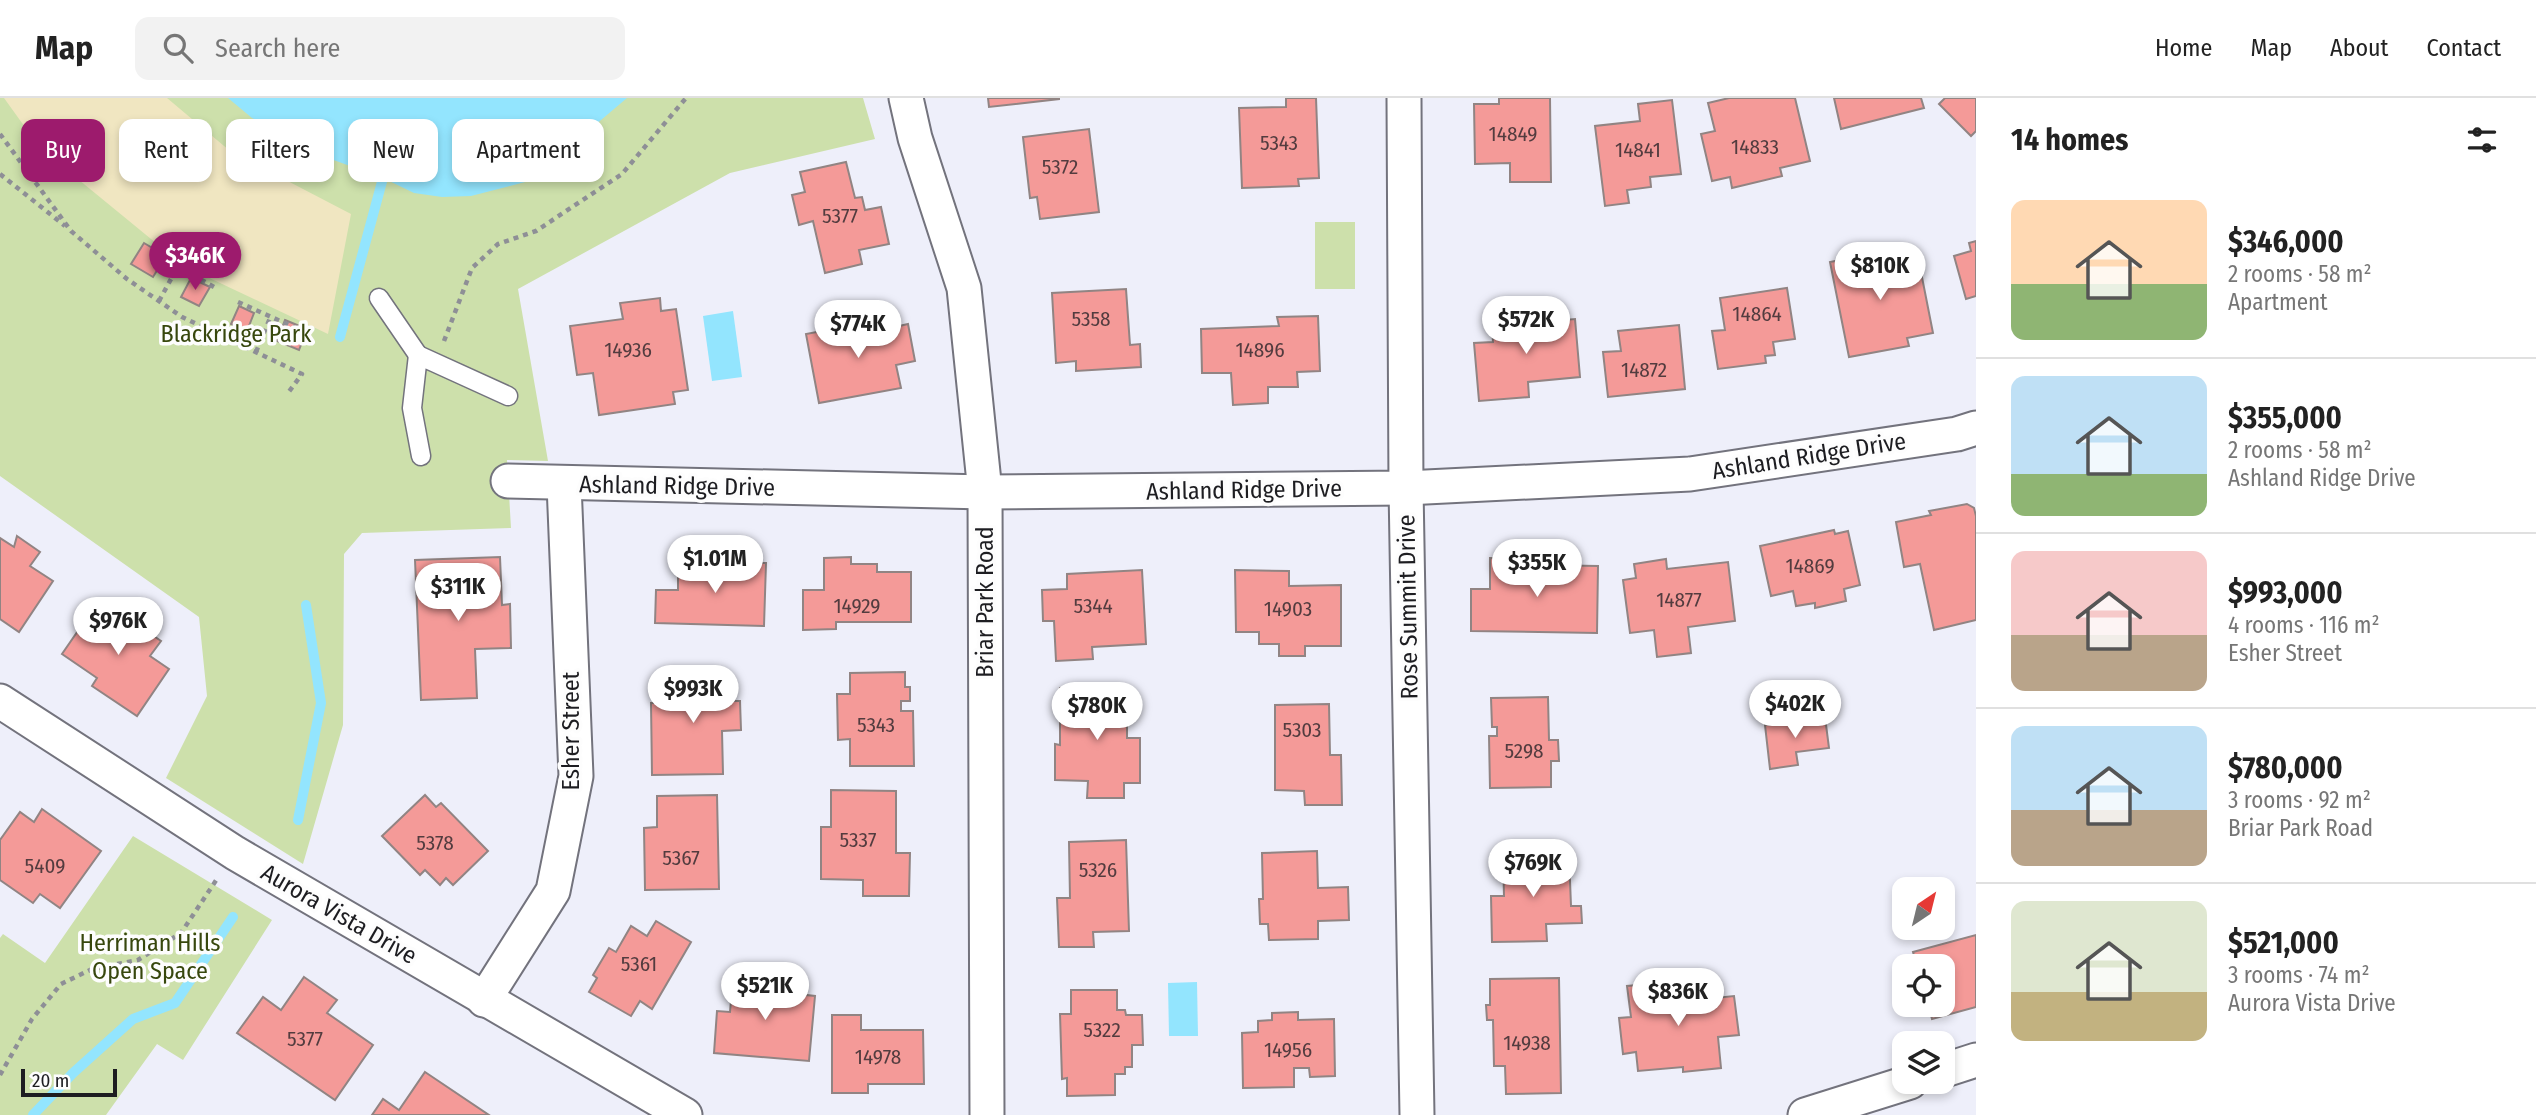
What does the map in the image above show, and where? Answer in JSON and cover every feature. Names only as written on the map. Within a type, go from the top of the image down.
[{"type":"street","name":"Briar Park Road","points":[[906,98],[915,138],[964,288],[985,492],[987,1115]]},
{"type":"street","name":"Rose Summit Drive","points":[[1404,98],[1406,488],[1417,1115]]},
{"type":"street","name":"Ashland Ridge Drive","points":[[508,481],[985,492],[1406,488],[1690,474],[1957,434],[1976,428]]},
{"type":"street","name":"Esher Street","points":[[484,1000],[553,891],[576,776],[564,484]]},
{"type":"street","name":"Aurora Vista Drive","points":[[0,701],[235,853],[685,1115]]},
{"type":"street","points":[[1955,1067],[1976,1060]]},
{"type":"street","points":[[1805,1115],[1892,1088]]},
{"type":"lane","points":[[379,298],[418,355],[508,396]]},
{"type":"lane","points":[[418,355],[412,408],[421,456]]},
{"type":"path","points":[[435,363],[472,268],[498,244],[536,231],[622,174],[686,98]]},
{"type":"path","points":[[0,134],[71,231]]},
{"type":"path","points":[[0,174],[127,279],[181,317],[302,374],[288,393]]},
{"type":"path","points":[[166,260],[214,288]]},
{"type":"path","points":[[159,301],[177,268]]},
{"type":"path","points":[[238,302],[299,329]]},
{"type":"path","points":[[256,352],[270,318]]},
{"type":"path","points":[[0,1075],[32,1019],[61,984],[92,970],[138,960],[181,933],[218,879]]},
{"type":"green space","name":"Blackridge Park","points":[[0,98],[863,98],[875,139],[730,173],[518,289],[548,461],[507,460],[511,528],[362,533],[344,554],[343,725],[303,864],[166,778],[207,696],[199,617],[0,476]]},
{"type":"green space","points":[[1315,222],[1355,222],[1355,289],[1315,289]]},
{"type":"green space","name":"Herriman Hills Open Space","points":[[133,836],[272,920],[183,1060],[157,1044],[106,1115],[0,1115],[0,938],[3,934],[45,963]]},
{"type":"sand","points":[[4,98],[167,98],[192,119],[119,119],[119,182],[212,182],[212,136],[226,148],[226,182],[290,182],[351,214],[328,334],[184,266],[81,182],[105,182],[105,119],[21,119],[21,122]]},
{"type":"water","points":[[228,98],[627,98],[602,119],[452,119],[452,182],[525,182],[471,196],[442,197],[414,193],[391,182],[438,182],[438,119],[348,119],[348,165],[334,160],[334,119],[252,118]]},
{"type":"water","points":[[733,311],[742,377],[712,381],[703,316]]},
{"type":"water","points":[[1197,982],[1198,1036],[1169,1036],[1168,983]]},
{"type":"building","points":[[988,98],[1059,98],[1059,99],[989,107]]},
{"type":"building","points":[[1286,98],[1316,98],[1319,178],[1298,179],[1299,186],[1242,188],[1239,108],[1286,107]]},
{"type":"building","points":[[1499,98],[1550,98],[1551,182],[1510,182],[1510,163],[1475,164],[1474,104],[1499,104]]},
{"type":"building","points":[[1729,98],[1795,98],[1810,161],[1780,168],[1782,176],[1732,188],[1730,177],[1712,181],[1701,134],[1715,131],[1708,103]]},
{"type":"building","points":[[1834,98],[1921,98],[1924,108],[1841,129]]},
{"type":"building","points":[[1945,98],[1976,98],[1976,131],[1971,136],[1939,104]]},
{"type":"building","points":[[1672,100],[1681,174],[1650,177],[1651,187],[1627,190],[1629,203],[1605,206],[1595,126],[1640,121],[1638,104]]},
{"type":"building","points":[[1089,129],[1099,212],[1040,219],[1037,197],[1030,198],[1023,137]]},
{"type":"building","points":[[846,162],[855,198],[862,197],[865,210],[881,207],[889,244],[859,250],[862,264],[825,273],[813,221],[799,225],[792,195],[805,192],[800,172]]},
{"type":"building","points":[[1976,241],[1976,296],[1966,299],[1954,256],[1971,251],[1969,243]]},
{"type":"building","points":[[144,243],[166,256],[153,277],[131,264]]},
{"type":"building","points":[[1885,251],[1887,262],[1918,257],[1933,333],[1907,338],[1909,346],[1849,357],[1830,262]]},
{"type":"building","points":[[191,278],[210,287],[199,306],[181,297]]},
{"type":"building","points":[[1787,288],[1795,339],[1773,342],[1775,355],[1765,356],[1766,363],[1718,369],[1712,331],[1725,330],[1720,298]]},
{"type":"building","points":[[1126,289],[1130,345],[1140,344],[1141,367],[1076,371],[1076,361],[1056,363],[1052,293]]},
{"type":"building","points":[[660,298],[661,311],[676,309],[688,390],[673,392],[675,404],[599,415],[593,373],[577,375],[570,326],[623,319],[620,303]]},
{"type":"building","points":[[239,306],[254,313],[247,331],[231,324]]},
{"type":"building","points":[[1540,309],[1542,322],[1575,319],[1580,377],[1528,382],[1529,397],[1479,401],[1474,343],[1493,342],[1492,327],[1510,325],[1509,312]]},
{"type":"building","points":[[1318,316],[1320,371],[1297,372],[1298,387],[1268,387],[1268,403],[1233,405],[1231,373],[1202,373],[1201,329],[1279,326],[1277,317]]},
{"type":"building","points":[[285,320],[307,329],[299,350],[277,341]]},
{"type":"building","points":[[875,321],[877,331],[908,324],[915,361],[896,365],[901,388],[819,403],[806,334]]},
{"type":"building","points":[[1679,325],[1685,389],[1608,397],[1603,352],[1621,351],[1618,331]]},
{"type":"building","points":[[1967,504],[1974,508],[1976,516],[1976,620],[1934,630],[1920,564],[1904,567],[1896,522],[1931,515],[1929,511]]},
{"type":"building","points":[[1834,530],[1835,534],[1848,531],[1860,585],[1844,589],[1846,601],[1815,608],[1815,603],[1796,606],[1793,591],[1771,596],[1760,546]]},
{"type":"building","points":[[17,536],[40,552],[30,566],[53,581],[19,632],[0,619],[0,538],[14,547]]},
{"type":"building","points":[[500,557],[502,605],[510,604],[511,648],[475,649],[477,698],[421,700],[415,560]]},
{"type":"building","points":[[851,557],[851,564],[877,564],[877,572],[911,572],[911,622],[836,622],[836,629],[803,630],[803,590],[824,590],[824,558]]},
{"type":"building","points":[[1490,558],[1528,559],[1527,571],[1540,572],[1540,565],[1598,566],[1597,633],[1471,631],[1471,589],[1490,589]]},
{"type":"building","points":[[1666,559],[1667,569],[1728,562],[1735,621],[1688,627],[1691,653],[1657,657],[1654,630],[1630,633],[1623,580],[1636,578],[1634,564]]},
{"type":"building","points":[[678,561],[766,563],[764,626],[655,623],[656,590],[678,590]]},
{"type":"building","points":[[1142,570],[1146,644],[1092,647],[1093,659],[1056,661],[1054,621],[1043,621],[1042,590],[1067,589],[1067,574]]},
{"type":"building","points":[[1235,570],[1289,571],[1289,586],[1341,585],[1341,646],[1305,646],[1305,656],[1279,656],[1279,644],[1259,644],[1259,632],[1236,632]]},
{"type":"building","points":[[100,599],[161,641],[150,656],[169,669],[137,716],[92,686],[97,678],[62,654]]},
{"type":"building","points":[[725,669],[726,701],[740,701],[741,730],[722,731],[723,774],[652,775],[651,703],[678,703],[677,670]]},
{"type":"building","points":[[905,672],[905,687],[910,687],[910,701],[901,701],[901,711],[913,711],[914,766],[850,766],[850,739],[838,740],[837,694],[850,694],[850,673]]},
{"type":"building","points":[[1060,688],[1127,689],[1127,738],[1140,738],[1140,783],[1124,783],[1124,798],[1087,798],[1088,781],[1055,780],[1055,744],[1060,745]]},
{"type":"building","points":[[1548,697],[1549,740],[1558,740],[1559,761],[1551,761],[1551,787],[1490,788],[1489,736],[1497,736],[1497,727],[1492,727],[1491,698]]},
{"type":"building","points":[[1329,704],[1330,755],[1341,755],[1342,805],[1305,805],[1304,791],[1275,790],[1275,705]]},
{"type":"building","points":[[1825,717],[1829,748],[1796,752],[1798,765],[1770,769],[1765,725]]},
{"type":"building","points":[[831,790],[896,791],[896,853],[910,853],[909,896],[863,896],[863,880],[821,879],[821,827],[831,827]]},
{"type":"building","points":[[425,795],[436,807],[441,803],[488,851],[453,885],[446,878],[440,885],[425,870],[420,875],[382,836]]},
{"type":"building","points":[[717,795],[719,889],[645,890],[644,828],[657,827],[657,796]]},
{"type":"building","points":[[42,809],[101,851],[60,908],[40,894],[33,903],[0,880],[0,840],[20,812],[34,822]]},
{"type":"building","points":[[1126,840],[1129,931],[1093,932],[1094,947],[1059,947],[1057,898],[1070,898],[1069,842]]},
{"type":"building","points":[[1317,851],[1318,888],[1348,887],[1349,920],[1318,921],[1318,939],[1269,940],[1268,924],[1260,924],[1259,899],[1263,899],[1262,853]]},
{"type":"building","points":[[1569,855],[1571,906],[1581,906],[1582,923],[1546,924],[1547,941],[1492,942],[1491,896],[1504,896],[1503,856]]},
{"type":"building","points":[[656,921],[691,942],[652,1009],[640,1001],[631,1016],[589,992],[597,978],[593,975],[609,948],[616,952],[631,926],[647,936]]},
{"type":"building","points":[[1976,935],[1976,1007],[1955,1013],[1955,954],[1913,952]]},
{"type":"building","points":[[743,970],[771,973],[769,991],[815,996],[809,1061],[714,1053],[717,1011],[730,1012],[732,989],[741,989]]},
{"type":"building","points":[[304,977],[337,1000],[327,1013],[373,1045],[335,1100],[237,1033],[263,997],[281,1010]]},
{"type":"building","points":[[1559,978],[1561,1093],[1506,1094],[1505,1066],[1494,1066],[1493,1020],[1487,1020],[1490,979]]},
{"type":"building","points":[[1650,984],[1651,996],[1670,994],[1669,989],[1713,984],[1715,998],[1734,996],[1739,1035],[1718,1037],[1721,1068],[1683,1072],[1683,1067],[1638,1071],[1636,1052],[1623,1054],[1619,1018],[1631,1017],[1627,986]]},
{"type":"building","points":[[1071,990],[1117,990],[1117,1010],[1125,1010],[1126,1015],[1142,1015],[1143,1045],[1132,1045],[1132,1067],[1125,1067],[1125,1074],[1115,1074],[1115,1095],[1067,1096],[1067,1078],[1062,1079],[1060,1014],[1071,1014]]},
{"type":"building","points":[[1298,1012],[1298,1020],[1334,1019],[1335,1076],[1310,1077],[1309,1068],[1294,1068],[1294,1087],[1243,1088],[1242,1033],[1258,1032],[1258,1021],[1272,1020],[1272,1013]]},
{"type":"building","points":[[832,1015],[861,1015],[861,1030],[923,1030],[924,1084],[868,1084],[868,1093],[832,1093]]},
{"type":"building","points":[[425,1072],[489,1115],[372,1115],[383,1099],[399,1110]]},
{"type":"waterway","points":[[340,337],[382,182]]},
{"type":"waterway","points":[[298,820],[321,703],[306,605]]},
{"type":"waterway","points":[[33,1115],[73,1073],[133,1019],[175,1003],[233,917]]}]
